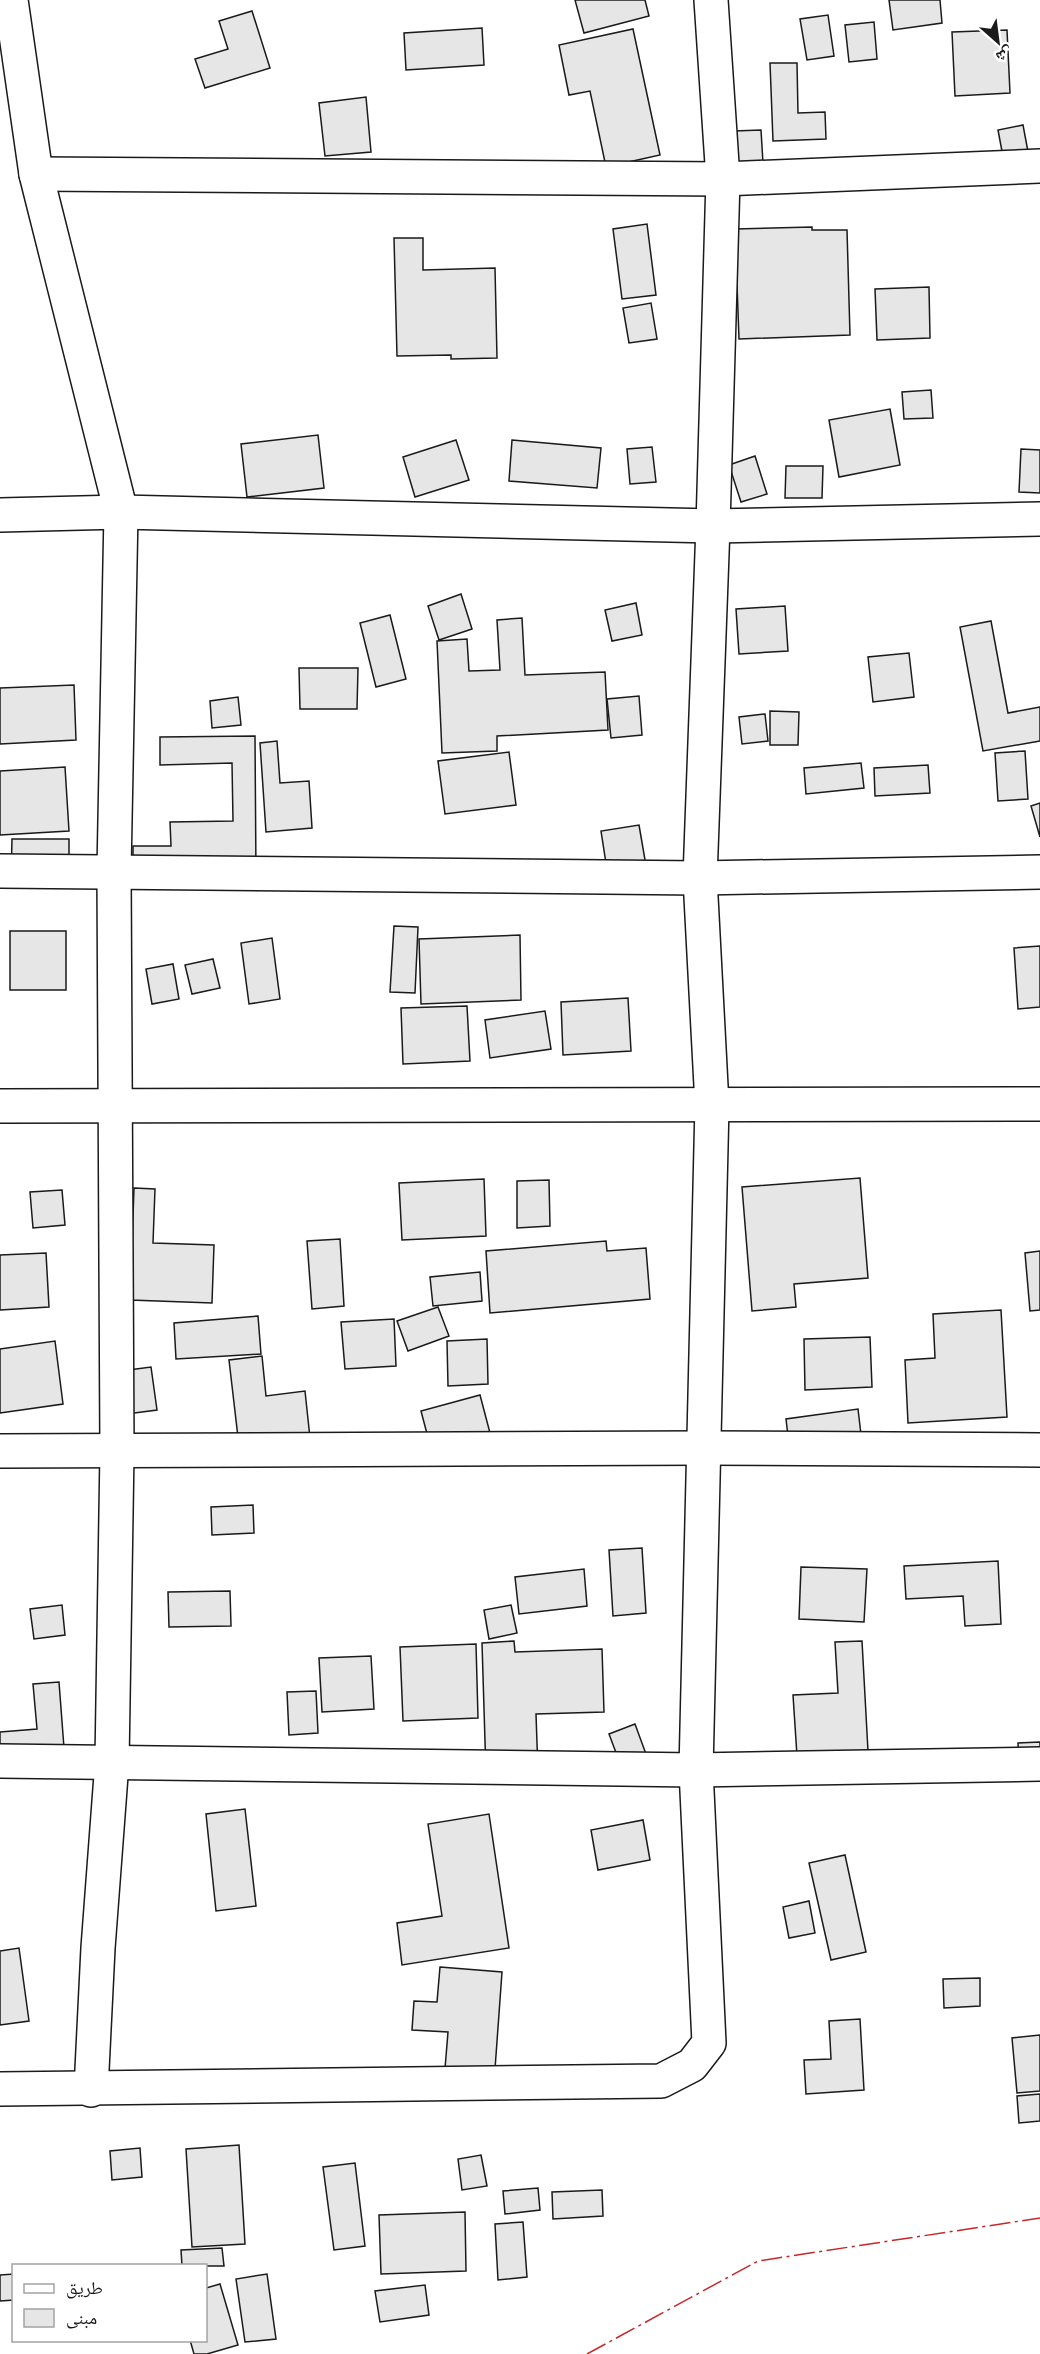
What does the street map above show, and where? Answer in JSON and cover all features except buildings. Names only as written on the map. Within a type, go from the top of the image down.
[{"type":"street","points":[[11,0],[36,174],[121,512],[114,871],[117,1451],[112,1762],[98,1948],[91,2090]]},
{"type":"street","points":[[0,2089],[91,2090],[661,2081],[692,2065],[709,2043],[696,1770],[712,1105],[699,878],[713,526],[723,179],[711,0]]},
{"type":"street","points":[[36,174],[723,179],[1040,166]]},
{"type":"street","points":[[0,515],[121,512],[713,526],[1040,519]]},
{"type":"street","points":[[0,871],[699,878],[1040,872]]},
{"type":"street","points":[[0,1106],[1040,1104]]},
{"type":"street","points":[[0,1451],[704,1448],[1040,1450]]},
{"type":"street","points":[[0,1761],[696,1770],[1040,1764]]},
{"type":"power","points":[[587,2354],[758,2261],[1040,2218]]}]
